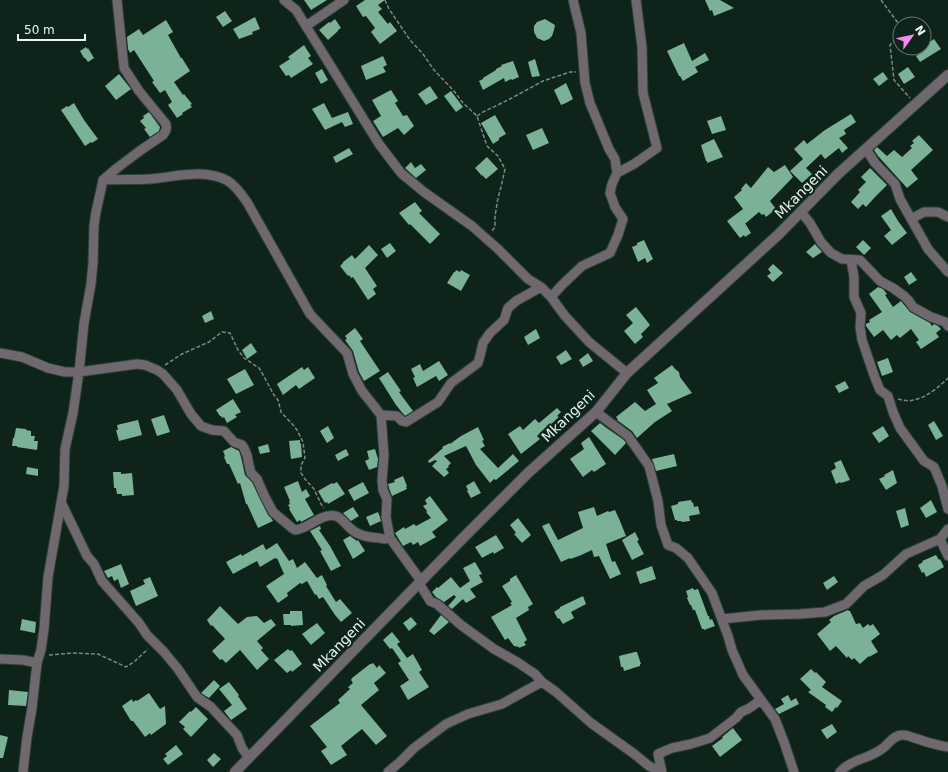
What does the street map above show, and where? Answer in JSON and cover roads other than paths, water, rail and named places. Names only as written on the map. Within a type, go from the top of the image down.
[{"type":"street","points":[[23,772],[26,737],[44,629],[48,577],[64,486],[65,449],[73,413],[84,323],[91,284],[96,212],[104,180],[129,159],[163,135],[167,128],[166,124],[124,68],[117,0]]},
{"type":"street","points":[[284,0],[296,10],[379,144],[400,173],[472,226],[487,239],[528,279],[551,297],[565,316],[589,342],[627,373]]},
{"type":"street","points":[[306,26],[344,0]]},
{"type":"street","points":[[551,297],[582,266],[610,253],[623,219],[610,193],[617,173],[615,159],[609,149],[590,103],[585,83],[581,33],[573,0]]},
{"type":"street","points":[[617,173],[634,164],[657,148],[643,93],[642,47],[636,0]]},
{"type":"street","name":"Mkangeni","points":[[235,772],[528,473],[596,412],[627,373],[779,234],[838,174],[948,75]]},
{"type":"street","points":[[866,149],[875,163],[894,184],[900,200],[928,249],[948,272]]},
{"type":"street","points":[[104,180],[149,179],[201,174],[214,176],[229,182],[238,190],[247,202],[310,314],[347,353],[353,374],[362,391],[381,415],[384,455],[382,481],[383,490],[387,500],[386,518],[390,538],[420,582],[430,601],[437,604],[461,625],[494,649],[535,674],[542,682],[556,692],[591,723],[649,766],[661,772]]},
{"type":"street","points":[[801,212],[810,223],[821,242],[831,253],[842,259],[860,260],[880,281],[904,296],[912,307],[945,322],[948,326]]},
{"type":"street","points":[[912,219],[924,212],[938,212],[948,217]]},
{"type":"street","points":[[851,260],[854,276],[854,298],[861,313],[860,327],[862,340],[875,378],[880,390],[888,396],[900,428],[924,461],[934,467],[942,486],[948,509]]},
{"type":"street","points":[[381,415],[397,416],[402,421],[406,422],[438,402],[451,383],[478,363],[482,343],[504,320],[508,308],[516,301],[541,288]]},
{"type":"street","points":[[0,353],[22,356],[48,368],[65,372],[79,372],[137,364],[145,365],[157,370],[177,390],[191,414],[201,426],[212,430],[224,430],[234,442],[242,445],[248,455],[251,473],[257,479],[273,512],[295,530],[303,528],[321,517],[337,516],[358,535],[380,538],[384,540],[390,538]]},
{"type":"street","points":[[596,412],[628,436],[649,466],[658,501],[661,525],[668,545],[676,548],[688,558],[712,593],[732,650],[743,675],[775,719],[794,772]]},
{"type":"street","points":[[61,502],[87,556],[94,564],[102,581],[140,623],[147,635],[178,669],[197,697],[211,707],[237,735],[242,748],[249,758]]},
{"type":"street","points":[[722,619],[761,614],[800,614],[825,612],[846,604],[864,586],[883,575],[906,554],[940,539],[948,529]]},
{"type":"street","points":[[940,539],[948,556]]},
{"type":"street","points":[[0,659],[38,659]]},
{"type":"street","points":[[388,772],[414,748],[446,724],[468,714],[502,704],[542,682]]},
{"type":"street","points":[[661,772],[658,754],[672,748],[710,738],[736,718],[741,712],[761,700]]},
{"type":"street","points":[[840,772],[844,767],[856,760],[870,756],[883,748],[894,737],[902,735],[934,745],[948,747]]}]
